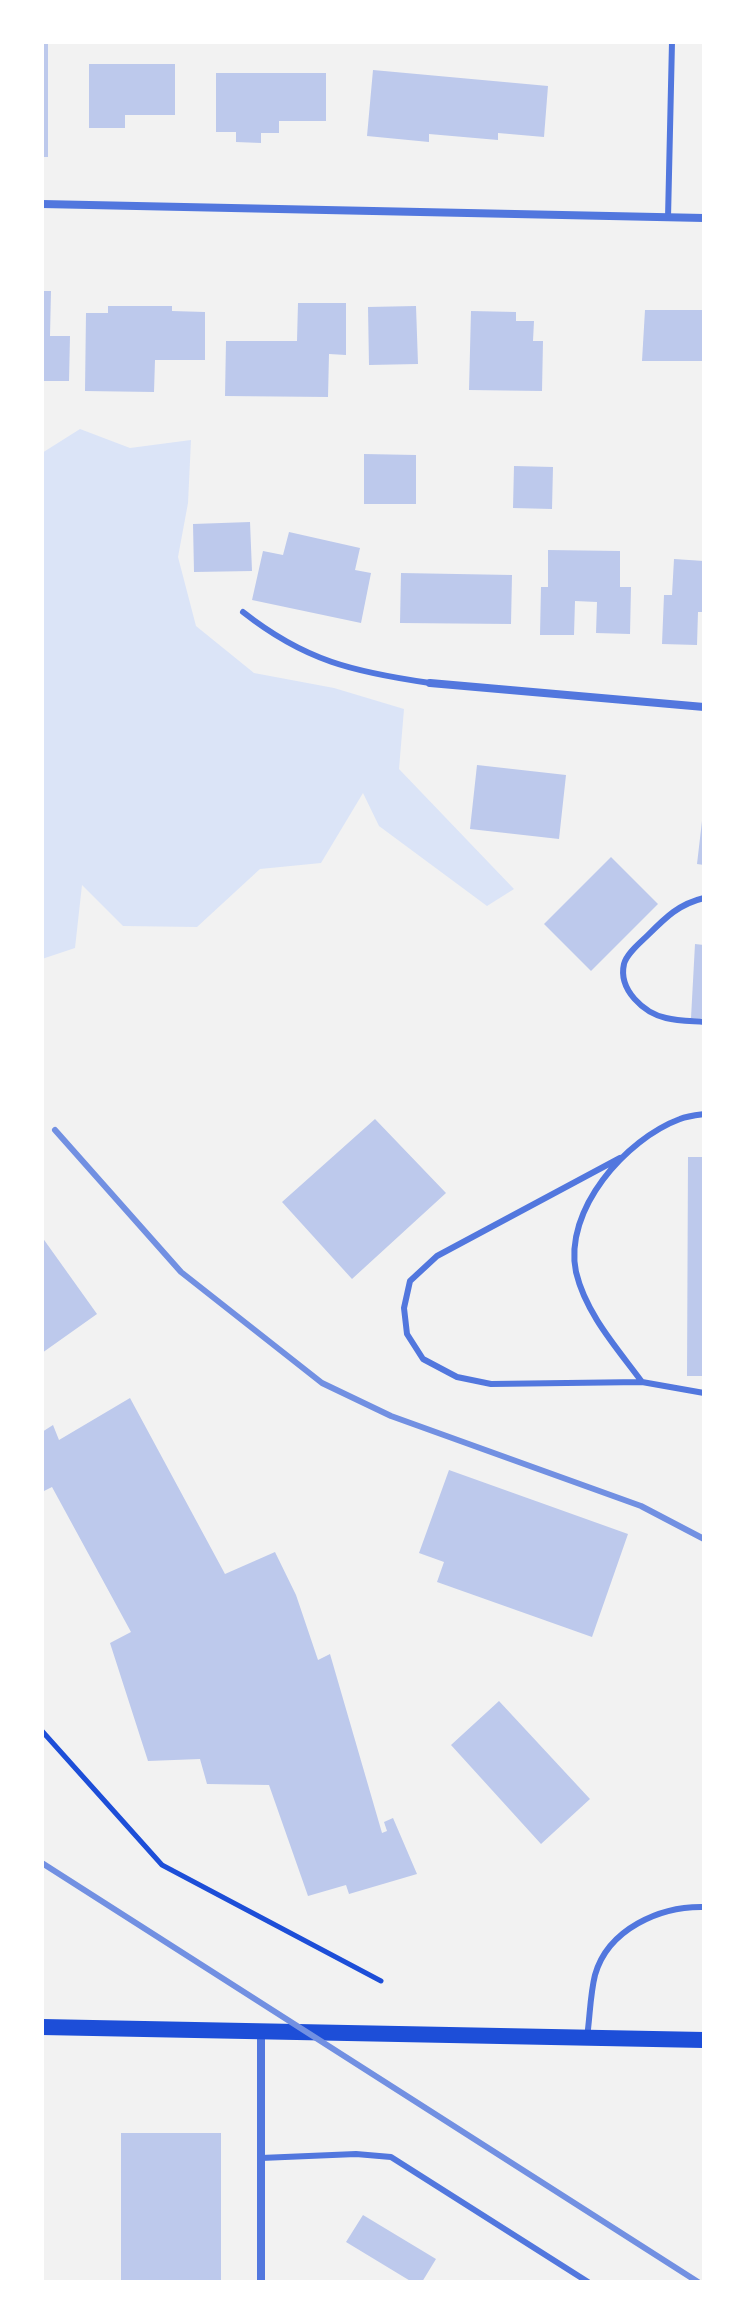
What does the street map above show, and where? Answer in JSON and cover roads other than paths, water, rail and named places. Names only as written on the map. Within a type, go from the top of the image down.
[{"type":"main road","points":[[42,2027],[704,2040]]},
{"type":"street","points":[[42,204],[704,218]]},
{"type":"street","points":[[430,683],[704,707]]},
{"type":"street","points":[[261,2031],[261,2282]]},
{"type":"lane","points":[[668,218],[672,42]]},
{"type":"lane","points":[[243,612],[274,637],[338,665],[369,674],[430,683]]},
{"type":"lane","points":[[704,898],[674,909],[632,951],[624,962],[623,976],[630,993],[644,1008],[665,1018],[704,1022]]},
{"type":"lane","points":[[704,1114],[681,1118],[651,1134],[620,1158],[437,1256],[410,1281],[404,1308],[407,1334],[423,1359],[457,1377],[491,1384],[642,1382],[704,1393]]},
{"type":"lane","points":[[620,1158],[598,1187],[577,1228],[576,1269],[589,1310],[642,1382]]},
{"type":"lane","points":[[587,2037],[595,1974],[604,1954],[621,1933],[639,1921],[690,1907],[704,1907]]},
{"type":"lane","points":[[261,2158],[356,2154],[391,2157],[588,2282]]},
{"type":"railway","points":[[55,1130],[181,1272],[322,1383],[391,1416],[641,1506],[704,1539]]},
{"type":"railway","points":[[42,1863],[698,2282]]}]
